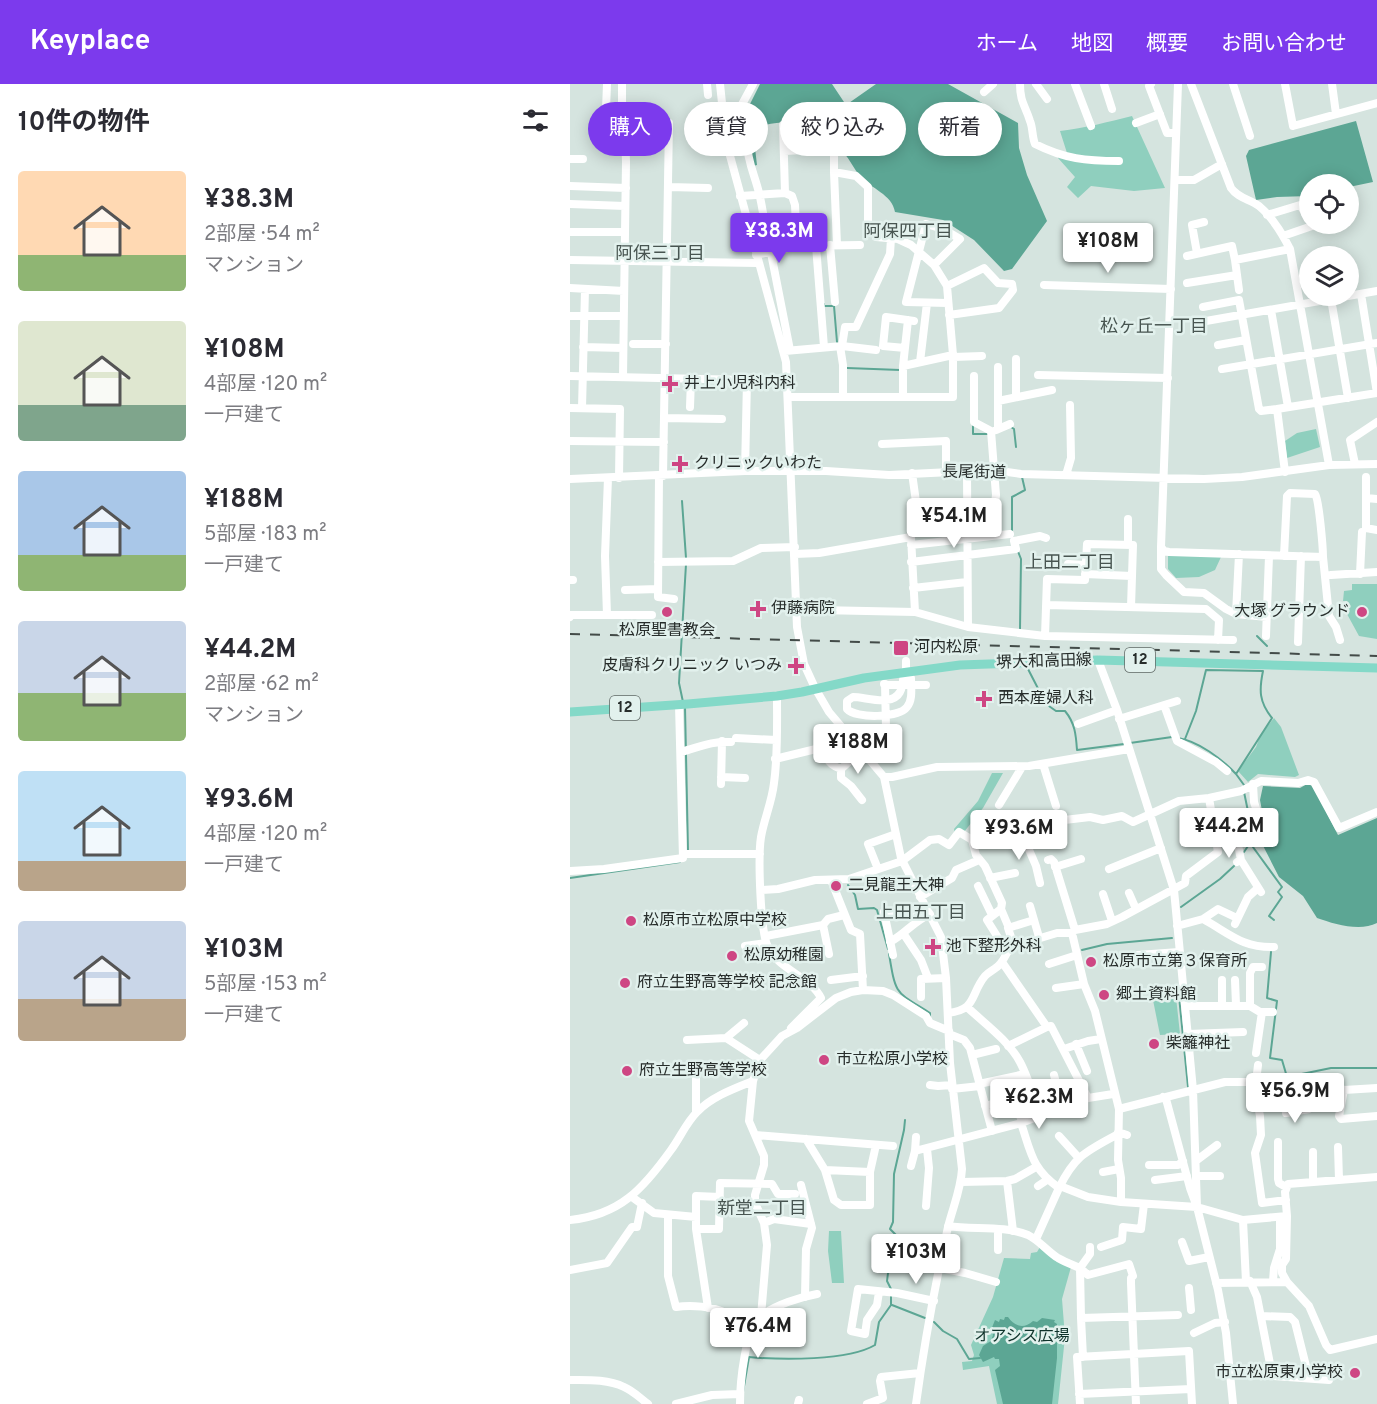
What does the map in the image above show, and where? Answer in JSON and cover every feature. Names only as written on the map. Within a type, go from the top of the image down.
[{"type":"main road","name":"堺大和高田線","points":[[570,712],[777,696],[864,678],[960,665],[1098,660],[1377,668]]},
{"type":"street","points":[[606,102],[607,84]]},
{"type":"street","points":[[622,84],[622,129],[626,136],[623,377]]},
{"type":"street","points":[[707,84],[708,95]]},
{"type":"street","points":[[720,84],[721,102]]},
{"type":"street","points":[[744,102],[753,84]]},
{"type":"street","points":[[984,92],[993,84]]},
{"type":"street","points":[[1020,84],[1023,109],[1030,120],[1035,144],[1066,157],[1087,161],[1119,161]]},
{"type":"street","points":[[1036,84],[1047,99]]},
{"type":"street","points":[[1075,84],[1090,126]]},
{"type":"street","points":[[1104,84],[1112,109]]},
{"type":"street","points":[[1150,84],[1167,133],[1176,133]]},
{"type":"street","points":[[1178,84],[1168,378],[1162,478],[1161,569],[1181,590],[1207,594],[1236,614],[1267,616]]},
{"type":"street","points":[[1191,84],[1231,188],[1236,195],[1259,207],[1282,236],[1290,249],[1299,291]]},
{"type":"street","points":[[1233,84],[1250,136]]},
{"type":"street","points":[[1285,84],[1293,126],[1377,103]]},
{"type":"street","points":[[1332,84],[1336,114]]},
{"type":"street","points":[[1136,123],[1160,114]]},
{"type":"street","points":[[669,156],[664,442],[658,597],[674,599]]},
{"type":"street","points":[[730,156],[757,259],[787,351]]},
{"type":"street","points":[[749,156],[771,253],[787,351],[796,611],[804,664],[829,712],[884,777],[902,861],[941,937],[946,978],[952,1087],[962,1169],[961,1182],[948,1226],[916,1404]]},
{"type":"street","points":[[784,156],[785,193]]},
{"type":"street","points":[[834,156],[835,302]]},
{"type":"street","points":[[570,159],[583,159]]},
{"type":"street","points":[[1175,180],[1194,180],[1222,164]]},
{"type":"street","points":[[834,172],[856,176],[868,187],[868,222]]},
{"type":"street","points":[[570,186],[626,188]]},
{"type":"street","points":[[669,187],[708,188]]},
{"type":"street","points":[[740,196],[785,193],[792,196],[797,246]]},
{"type":"street","points":[[570,204],[625,206]]},
{"type":"street","points":[[1267,215],[1299,206]]},
{"type":"street","points":[[1197,254],[1192,225],[1204,222]]},
{"type":"street","points":[[934,265],[960,239],[943,229],[926,224],[906,303],[948,303]]},
{"type":"street","points":[[1282,236],[1299,230]]},
{"type":"street","points":[[570,232],[624,232]]},
{"type":"street","points":[[789,397],[953,397],[953,356],[947,286],[934,265],[911,244],[891,238],[876,237]]},
{"type":"street","points":[[843,397],[841,346],[845,327],[856,327],[890,254],[891,238]]},
{"type":"street","points":[[570,260],[757,259],[797,246],[860,244]]},
{"type":"street","points":[[816,246],[824,347]]},
{"type":"street","points":[[1186,256],[1232,246],[1239,290]]},
{"type":"street","points":[[1235,260],[1290,249]]},
{"type":"street","points":[[947,286],[984,268],[998,283],[1012,284],[1012,290],[999,308],[949,315]]},
{"type":"street","points":[[1186,283],[1237,275]]},
{"type":"street","points":[[1044,285],[1170,289]]},
{"type":"street","points":[[570,288],[624,291]]},
{"type":"street","points":[[582,408],[585,289]]},
{"type":"street","points":[[1203,307],[1239,300],[1261,411],[1377,393],[1373,344],[1361,294],[1377,291]]},
{"type":"street","points":[[920,362],[927,303]]},
{"type":"street","points":[[1206,321],[1299,305]]},
{"type":"street","points":[[1302,306],[1329,465]]},
{"type":"street","points":[[1332,306],[1348,398]]},
{"type":"street","points":[[1271,310],[1288,407]]},
{"type":"street","points":[[570,316],[623,316]]},
{"type":"street","points":[[903,397],[903,366],[911,321],[886,317],[883,346],[905,348]]},
{"type":"street","points":[[1218,345],[1246,340]]},
{"type":"street","points":[[633,344],[666,344]]},
{"type":"street","points":[[1222,369],[1373,344]]},
{"type":"street","points":[[787,351],[841,346],[876,350]]},
{"type":"street","points":[[583,347],[623,348]]},
{"type":"street","points":[[903,366],[953,356],[982,356]]},
{"type":"street","points":[[1016,359],[1016,397]]},
{"type":"street","points":[[994,511],[996,495],[993,471],[998,367]]},
{"type":"street","points":[[1038,375],[1168,378]]},
{"type":"street","points":[[570,376],[747,380],[745,471]]},
{"type":"street","points":[[974,376],[974,422],[995,430],[1010,424]]},
{"type":"street","points":[[690,407],[691,379]]},
{"type":"street","points":[[998,401],[1052,390]]},
{"type":"street","points":[[1066,474],[1071,458],[1070,405]]},
{"type":"street","points":[[570,408],[620,409],[619,478]]},
{"type":"street","points":[[1277,409],[1285,472]]},
{"type":"street","points":[[664,418],[722,419]]},
{"type":"street","points":[[1355,464],[1350,440],[1377,422]]},
{"type":"street","points":[[570,441],[664,442]]},
{"type":"street","points":[[882,444],[946,441],[946,472]]},
{"type":"street","name":"長尾街道","points":[[570,479],[745,471],[826,471],[866,475],[993,471],[1021,474],[1162,478],[1242,477],[1329,465],[1377,464]]},
{"type":"street","points":[[967,471],[968,627]]},
{"type":"street","points":[[912,473],[918,509],[911,541],[915,612]]},
{"type":"street","points":[[1366,477],[1366,528],[1377,530]]},
{"type":"street","points":[[607,615],[605,556],[608,478]]},
{"type":"street","points":[[1284,556],[1287,496],[1290,493],[1315,494],[1318,497],[1318,516],[1323,538],[1329,616],[1340,640]]},
{"type":"street","points":[[1366,498],[1377,499]]},
{"type":"street","points":[[1128,519],[1128,545]]},
{"type":"street","points":[[1360,574],[1362,532]]},
{"type":"street","points":[[658,562],[733,561],[761,548],[819,553],[911,541],[967,539],[1010,534]]},
{"type":"street","points":[[911,562],[1016,549],[1014,541],[1040,536],[1046,538]]},
{"type":"street","points":[[1045,636],[1047,579],[1085,580],[1087,544],[1133,545],[1131,607]]},
{"type":"street","points":[[1161,547],[1166,551],[1323,557]]},
{"type":"street","points":[[1236,614],[1239,554]]},
{"type":"street","points":[[1266,636],[1269,556]]},
{"type":"street","points":[[1298,642],[1300,556]]},
{"type":"street","points":[[1068,564],[1085,565]]},
{"type":"street","points":[[1331,574],[1377,573]]},
{"type":"street","points":[[1085,574],[1132,576]]},
{"type":"street","points":[[913,588],[967,582]]},
{"type":"street","points":[[625,590],[658,590]]},
{"type":"street","points":[[1046,605],[1206,609],[1219,620],[1218,640]]},
{"type":"street","points":[[796,611],[915,612],[968,627],[1045,636],[1233,640]]},
{"type":"street","points":[[570,617],[571,615],[652,615]]},
{"type":"street","points":[[1098,660],[1117,710],[1174,890],[1193,1090],[1197,1207]]},
{"type":"street","points":[[906,661],[906,685]]},
{"type":"street","points":[[904,672],[912,678],[909,706],[903,711],[894,715],[861,715],[848,711],[846,704],[851,698],[888,700],[897,696],[902,688],[904,672]]},
{"type":"street","points":[[886,728],[884,685],[926,685]]},
{"type":"street","points":[[777,696],[774,784],[761,838],[760,854],[766,939],[772,954],[816,990],[821,998],[793,1025],[790,1031]]},
{"type":"street","points":[[1119,719],[1177,700]]},
{"type":"street","points":[[570,871],[604,869],[683,858],[683,705]]},
{"type":"street","points":[[1164,705],[1177,741],[1216,762],[1227,771]]},
{"type":"street","points":[[1078,724],[1117,710]]},
{"type":"street","points":[[684,751],[714,741],[776,740]]},
{"type":"street","points":[[722,741],[721,781],[745,778]]},
{"type":"street","points":[[884,777],[936,767],[1022,767],[1129,748]]},
{"type":"street","points":[[776,759],[816,749],[829,763],[841,769]]},
{"type":"street","points":[[861,751],[841,769],[841,778],[862,800]]},
{"type":"street","points":[[1043,764],[1056,806]]},
{"type":"street","points":[[999,805],[1022,767]]},
{"type":"street","points":[[972,840],[985,840],[1056,821],[1090,817],[1103,820],[1122,816],[1133,822],[1179,801],[1209,798],[1241,791],[1261,781],[1298,783],[1308,780],[1314,782],[1339,828],[1377,812]]},
{"type":"street","points":[[1253,784],[1254,802],[1261,824]]},
{"type":"street","points":[[948,1013],[967,1007],[984,978],[1002,962],[1011,949],[1039,937],[1112,921],[1185,883],[1186,876],[1218,852],[1209,798]]},
{"type":"street","points":[[1021,831],[1040,883]]},
{"type":"street","points":[[761,890],[778,889],[815,879],[849,879],[902,861],[933,839],[939,839],[948,845],[961,832],[972,840],[979,860],[985,866],[1002,903],[1001,909],[1009,928],[1011,949]]},
{"type":"street","points":[[878,869],[868,844],[896,834]]},
{"type":"street","points":[[1177,926],[1203,919],[1218,909],[1236,921],[1248,897],[1260,890],[1239,861],[1238,845]]},
{"type":"street","points":[[1109,869],[1161,848]]},
{"type":"street","points":[[683,854],[760,854]]},
{"type":"street","points":[[1048,860],[1051,859],[1054,862],[1074,931],[1084,984],[1095,1011],[1113,1094],[1119,1109],[1118,1187],[1121,1202]]},
{"type":"street","points":[[1055,867],[1081,859]]},
{"type":"street","points":[[920,897],[952,878],[956,870],[979,860]]},
{"type":"street","points":[[990,878],[1015,873]]},
{"type":"street","points":[[831,880],[851,930],[860,934],[864,990]]},
{"type":"street","points":[[978,886],[992,915]]},
{"type":"street","points":[[1129,893],[1136,909]]},
{"type":"street","points":[[1102,894],[1112,921]]},
{"type":"street","points":[[893,955],[884,915],[910,912],[924,905]]},
{"type":"street","points":[[1030,906],[1039,937]]},
{"type":"street","points":[[1001,909],[987,920],[1011,949]]},
{"type":"street","points":[[890,942],[917,920],[930,914]]},
{"type":"street","points":[[745,946],[823,925],[828,920],[844,915]]},
{"type":"street","points":[[1203,919],[1240,941],[1256,947],[1274,947]]},
{"type":"street","points":[[1009,928],[1034,920]]},
{"type":"street","points":[[823,925],[829,954]]},
{"type":"street","points":[[903,933],[921,960],[928,978]]},
{"type":"street","points":[[1124,956],[1179,952]]},
{"type":"street","points":[[1049,964],[1077,955]]},
{"type":"street","points":[[1002,962],[1047,1027]]},
{"type":"street","points":[[1250,1006],[1252,964],[1262,967]]},
{"type":"street","points":[[831,980],[863,976]]},
{"type":"street","points":[[921,996],[921,979],[946,978]]},
{"type":"street","points":[[1222,980],[1222,1006]]},
{"type":"street","points":[[1235,980],[1236,1005]]},
{"type":"street","points":[[1056,988],[1084,984]]},
{"type":"street","points":[[760,1316],[767,1245],[764,1223],[755,1203],[764,1156],[749,1121],[753,1082],[760,1060],[778,1040],[836,998],[864,990],[883,991],[926,1016],[930,1023],[967,1043],[992,1131]]},
{"type":"street","points":[[1185,1006],[1236,1005],[1250,1006],[1262,1012],[1273,1012]]},
{"type":"street","points":[[967,1007],[1008,1046],[1020,1062],[1040,1116]]},
{"type":"street","points":[[1256,1053],[1262,1012]]},
{"type":"street","points":[[726,1038],[744,1023]]},
{"type":"street","points":[[1008,1046],[1051,1026],[1088,1098]]},
{"type":"street","points":[[1188,1034],[1243,1032]]},
{"type":"street","points":[[687,1040],[726,1038],[760,1060]]},
{"type":"street","points":[[1064,1049],[1101,1039]]},
{"type":"street","points":[[1076,1044],[1087,1071]]},
{"type":"street","points":[[972,1055],[996,1049]]},
{"type":"street","points":[[1258,1065],[1255,1090],[1261,1135],[1255,1153],[1262,1203],[1286,1200]]},
{"type":"street","points":[[696,1072],[696,1112]]},
{"type":"street","points":[[930,1085],[952,1087],[979,1085],[1025,1074]]},
{"type":"street","points":[[1053,1075],[1063,1107]]},
{"type":"street","points":[[570,1220],[588,1218],[611,1210],[632,1197],[644,1186],[672,1149],[696,1112],[715,1098],[753,1082]]},
{"type":"street","points":[[1119,1109],[1225,1083],[1256,1082],[1283,1084],[1290,1088],[1337,1087],[1344,1090],[1377,1088]]},
{"type":"street","points":[[1283,1084],[1286,1113],[1309,1110],[1308,1087]]},
{"type":"street","points":[[1344,1090],[1339,1120],[1377,1116]]},
{"type":"street","points":[[915,1151],[1021,1123],[1088,1098],[1113,1094]]},
{"type":"street","points":[[1163,1097],[1166,1099],[1197,1207],[1216,1283],[1224,1322],[1233,1404]]},
{"type":"street","points":[[985,1106],[1014,1101],[1035,1167],[1047,1180],[1060,1187],[1088,1197],[1121,1202],[1197,1207],[1243,1220],[1284,1216]]},
{"type":"street","points":[[1036,1239],[1066,1172],[1078,1157],[1118,1133],[1127,1135]]},
{"type":"street","points":[[756,1135],[893,1146]]},
{"type":"street","points":[[1059,1136],[1078,1157]]},
{"type":"street","points":[[911,1166],[916,1137]]},
{"type":"street","points":[[806,1139],[825,1170],[834,1200],[841,1205],[870,1205],[870,1172],[876,1145]]},
{"type":"street","points":[[1273,1281],[1274,1268],[1280,1249],[1286,1200],[1286,1187],[1278,1179],[1278,1142]]},
{"type":"street","points":[[1197,1160],[1217,1145]]},
{"type":"street","points":[[1338,1147],[1339,1180]]},
{"type":"street","points":[[926,1206],[929,1168],[927,1149]]},
{"type":"street","points":[[1312,1152],[1313,1182]]},
{"type":"street","points":[[1149,1165],[1178,1165],[1183,1161]]},
{"type":"street","points":[[961,1182],[1007,1181],[1035,1167]]},
{"type":"street","points":[[1103,1172],[1119,1169]]},
{"type":"street","points":[[825,1170],[870,1172]]},
{"type":"street","points":[[1155,1180],[1187,1176]]},
{"type":"street","points":[[1197,1176],[1220,1176]]},
{"type":"street","points":[[1286,1187],[1291,1183],[1377,1178]]},
{"type":"street","points":[[1038,1186],[1047,1180]]},
{"type":"street","points":[[1007,1181],[1013,1231]]},
{"type":"street","points":[[696,1229],[718,1230],[720,1183],[772,1184],[778,1194],[795,1194]]},
{"type":"street","points":[[801,1185],[812,1228],[806,1249],[805,1297]]},
{"type":"street","points":[[708,1308],[696,1229],[696,1196],[720,1197]]},
{"type":"street","points":[[632,1197],[654,1213],[696,1217]]},
{"type":"street","points":[[570,1270],[607,1263],[632,1227],[638,1227],[642,1203]]},
{"type":"street","points":[[1101,1247],[1122,1240],[1123,1227],[1141,1229],[1144,1204]]},
{"type":"street","points":[[668,1215],[668,1276],[676,1307],[686,1305],[708,1308],[724,1312],[737,1321],[752,1326]]},
{"type":"street","points":[[1284,1216],[1286,1259],[1282,1265],[1282,1273],[1287,1282],[1309,1306],[1326,1345],[1330,1350],[1377,1339]]},
{"type":"street","points":[[764,1223],[774,1220],[811,1224]]},
{"type":"street","points":[[1243,1220],[1248,1281],[1257,1297],[1272,1374]]},
{"type":"street","points":[[948,1226],[1013,1231],[1036,1239],[1058,1258],[1080,1268],[1088,1275],[1129,1264],[1133,1276],[1131,1278],[1136,1404]]},
{"type":"street","points":[[998,1230],[998,1250]]},
{"type":"street","points":[[1182,1242],[1186,1260],[1209,1257]]},
{"type":"street","points":[[1083,1357],[1080,1268],[1090,1254],[1090,1247]]},
{"type":"street","points":[[940,1268],[996,1282]]},
{"type":"street","points":[[1216,1283],[1287,1282]]},
{"type":"street","points":[[1189,1288],[1191,1310]]},
{"type":"street","points":[[879,1292],[877,1305],[867,1320],[865,1334],[851,1331],[858,1289],[892,1293],[934,1301]]},
{"type":"street","points":[[740,1404],[752,1326],[760,1316],[817,1294]]},
{"type":"street","points":[[1081,1318],[1178,1315]]},
{"type":"street","points":[[1261,1316],[1290,1317],[1295,1322],[1309,1378]]},
{"type":"street","points":[[1194,1333],[1215,1323],[1224,1322]]},
{"type":"street","points":[[1080,1404],[1077,1357],[1189,1351],[1192,1404]]},
{"type":"street","points":[[867,1404],[883,1398],[881,1377],[920,1373]]},
{"type":"street","points":[[1231,1373],[1272,1374],[1329,1380]]},
{"type":"street","points":[[570,1380],[625,1387],[648,1404]]},
{"type":"street","points":[[1079,1394],[1191,1389]]},
{"type":"street","points":[[676,1404],[712,1395],[740,1394]]},
{"type":"green space","points":[[1132,116],[1165,188],[1134,191],[1091,186],[1078,198],[1067,187],[1075,177],[1058,158],[1058,154],[1067,153],[1060,131]]},
{"type":"green space","points":[[1316,429],[1320,447],[1287,458],[1285,441],[1297,433]]},
{"type":"green space","points":[[1168,554],[1221,557],[1215,570],[1199,577],[1176,578],[1168,569]]},
{"type":"green space","name":"大塚 グラウンド","points":[[1352,584],[1377,584],[1377,639],[1359,636],[1347,614],[1347,601],[1343,601],[1344,591],[1352,590]]},
{"type":"green space","points":[[1274,718],[1281,727],[1299,775],[1295,777],[1258,774],[1248,782],[1238,771]]},
{"type":"green space","points":[[992,773],[1003,773],[983,808],[964,832],[955,833],[954,829],[978,801]]},
{"type":"green space","points":[[1176,997],[1180,1034],[1160,1035],[1153,1000]]},
{"type":"green space","points":[[829,1231],[841,1231],[844,1283],[832,1283],[828,1251]]},
{"type":"green space","name":"オアシス広場","points":[[1040,1247],[1071,1267],[1062,1299],[1065,1337],[1058,1404],[997,1404],[989,1366],[963,1370],[962,1362],[972,1361],[974,1355],[971,1345],[993,1297],[1004,1258],[1030,1259],[1031,1253],[1037,1252]]},
{"type":"shaded area","points":[[760,84],[832,84],[844,102],[780,102],[780,123],[768,124],[768,102],[751,102]]},
{"type":"shaded area","points":[[876,84],[948,84],[980,102],[918,102],[918,156],[1002,156],[1002,114],[1018,123],[1019,148],[1027,175],[1047,221],[1012,269],[1004,271],[974,240],[943,220],[895,212],[886,196],[860,176],[846,156],[906,156],[906,102],[850,102]]},
{"type":"shaded area","points":[[1356,121],[1373,182],[1359,185],[1359,174],[1299,174],[1299,196],[1256,200],[1246,156],[1249,150]]},
{"type":"shaded area","points":[[751,156],[756,156],[757,165],[753,166]]},
{"type":"shaded area","points":[[1307,784],[1313,786],[1338,835],[1377,818],[1377,923],[1355,927],[1317,918],[1303,896],[1279,877],[1255,830],[1265,827],[1260,800],[1263,786],[1300,788]]},
{"type":"shaded area","points":[[1005,1317],[1020,1326],[1033,1321],[1037,1322],[1042,1318],[1055,1320],[1057,1358],[1052,1404],[1003,1404],[995,1370],[1000,1366],[999,1359],[994,1357],[983,1362],[979,1355],[983,1346],[991,1341],[993,1335],[991,1330],[995,1320],[999,1322]]},
{"type":"waterway","points":[[824,304],[824,306],[834,306],[837,342]]},
{"type":"waterway","points":[[847,368],[900,370]]},
{"type":"waterway","points":[[973,426],[973,434],[988,434]]},
{"type":"waterway","points":[[1011,427],[1014,429],[1016,447]]},
{"type":"waterway","points":[[1012,533],[1012,497],[1025,490],[1022,477]]},
{"type":"waterway","points":[[682,501],[686,558]]},
{"type":"waterway","points":[[1017,549],[1021,559],[1020,629]]},
{"type":"waterway","points":[[683,702],[679,683],[686,564]]},
{"type":"waterway","points":[[1257,636],[1267,646]]},
{"type":"waterway","points":[[1028,669],[1046,704],[1056,711],[1065,711],[1071,720],[1077,750],[1124,744]]},
{"type":"waterway","points":[[1185,739],[1196,711],[1206,670],[1263,671],[1261,696],[1272,718],[1236,774],[1244,785]]},
{"type":"waterway","points":[[685,707],[688,851]]},
{"type":"waterway","points":[[1130,743],[1172,737]]},
{"type":"waterway","points":[[1178,738],[1194,743],[1209,752],[1236,774]]},
{"type":"waterway","points":[[1244,792],[1250,821],[1246,826],[1250,843],[1244,852]]},
{"type":"waterway","points":[[1250,843],[1282,887],[1278,892],[1282,897],[1269,916],[1274,920]]},
{"type":"waterway","points":[[570,878],[680,862]]},
{"type":"waterway","points":[[1181,907],[1234,866]]},
{"type":"waterway","points":[[848,885],[855,895],[858,909],[874,908],[877,910],[888,949]]},
{"type":"waterway","points":[[1082,950],[1107,944],[1172,938]]},
{"type":"waterway","points":[[1271,952],[1267,998],[1277,1001],[1270,1058],[1282,1060],[1287,1077],[1331,1068],[1377,1068]]},
{"type":"waterway","points":[[889,954],[893,978],[899,991],[930,1013],[930,1017]]},
{"type":"waterway","points":[[1179,996],[1188,1087]]},
{"type":"waterway","points":[[743,1392],[749,1357],[778,1359],[832,1357],[875,1345],[879,1322],[891,1305],[888,1273],[899,1261],[903,1247],[902,1241],[890,1229],[893,1222],[894,1174],[905,1120]]},
{"type":"waterway","points":[[892,1305],[925,1318]]},
{"type":"waterway","points":[[934,1322],[943,1331],[957,1339],[969,1359],[980,1358]]},
{"type":"railway","points":[[570,634],[1377,656]]},
{"type":"place","name":"井上小児科内科","points":[[670,384]]},
{"type":"place","name":"クリニックいわた","points":[[680,464]]},
{"type":"place","name":"伊藤病院","points":[[758,609]]},
{"type":"place","name":"松原聖書教会","points":[[667,612]]},
{"type":"place","name":"大塚 グラウンド","points":[[1362,612]]},
{"type":"place","name":"河内松原","points":[[901,648]]},
{"type":"place","name":"皮膚科クリニック いつみ","points":[[796,666]]},
{"type":"place","name":"西本産婦人科","points":[[984,699]]},
{"type":"place","name":"二見龍王大神","points":[[836,886]]},
{"type":"place","name":"松原市立松原中学校","points":[[631,921]]},
{"type":"place","name":"池下整形外科","points":[[933,947]]},
{"type":"place","name":"松原幼稚園","points":[[732,956]]},
{"type":"place","name":"松原市立第３保育所","points":[[1091,962]]},
{"type":"place","name":"府立生野高等学校 記念館","points":[[625,983]]},
{"type":"place","name":"郷土資料館","points":[[1104,995]]},
{"type":"place","name":"柴籬神社","points":[[1154,1044]]},
{"type":"place","name":"市立松原小学校","points":[[824,1060]]},
{"type":"place","name":"府立生野高等学校","points":[[627,1071]]},
{"type":"place","name":"市立松原東小学校","points":[[1355,1373]]},
{"type":"district","name":"阿保四丁目","points":[[908,232]]},
{"type":"district","name":"阿保三丁目","points":[[660,254]]},
{"type":"district","name":"松ヶ丘一丁目","points":[[1154,327]]},
{"type":"district","name":"上田二丁目","points":[[1070,563]]},
{"type":"district","name":"上田五丁目","points":[[921,913]]},
{"type":"district","name":"新堂二丁目","points":[[762,1209]]}]
